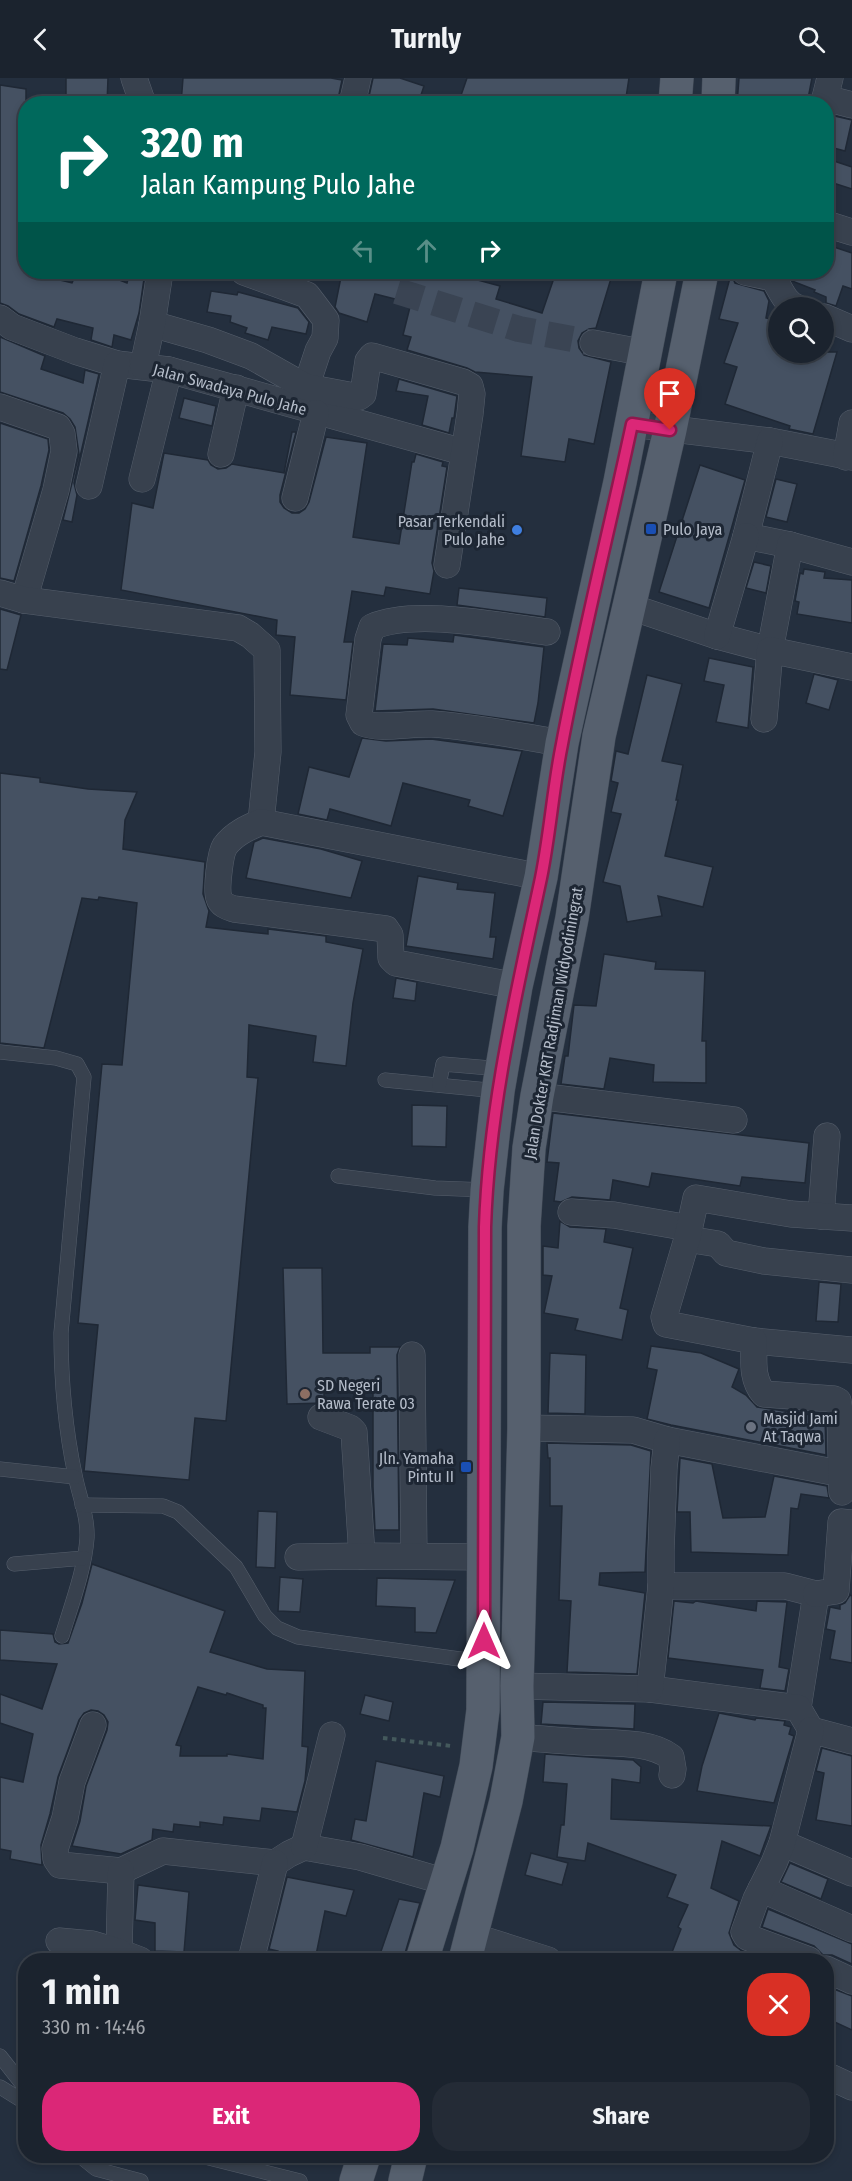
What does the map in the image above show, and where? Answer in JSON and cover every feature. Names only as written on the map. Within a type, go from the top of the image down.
[{"type":"main road","points":[[676,96],[677,78]]},
{"type":"main road","points":[[718,96],[719,78]]},
{"type":"main road","points":[[424,1953],[457,1848],[478,1749],[483,1710],[487,1190],[500,1080],[516,986],[541,877],[562,744],[632,424],[660,279]]},
{"type":"main road","name":"Jalan Dokter KRT Radjiman Widyodiningrat","points":[[469,1948],[506,1801],[518,1737],[517,1686],[524,1428],[525,1205],[529,1148],[572,918],[599,736],[670,430],[701,279]]},
{"type":"main road","points":[[485,1265],[505,1258],[515,1260],[524,1266]]},
{"type":"main road","points":[[356,2181],[362,2163]]},
{"type":"main road","points":[[405,2181],[409,2163]]},
{"type":"street","points":[[134,78],[140,96]]},
{"type":"street","points":[[354,96],[358,78]]},
{"type":"street","points":[[826,96],[830,78]]},
{"type":"street","points":[[834,100],[852,105]]},
{"type":"street","points":[[834,226],[852,231]]},
{"type":"street","points":[[143,366],[158,279]]},
{"type":"street","points":[[286,279],[307,295],[326,320],[325,338],[318,351],[306,387]]},
{"type":"street","points":[[772,279],[785,297]]},
{"type":"street","name":"Jalan Swadaya Pulo Jahe","points":[[0,318],[12,327],[117,364],[169,370],[463,452]]},
{"type":"street","points":[[834,321],[852,329]]},
{"type":"street","points":[[152,324],[208,340],[251,356],[306,387],[359,398],[363,394],[369,358],[372,356],[470,386],[472,394],[447,565]]},
{"type":"street","points":[[593,343],[646,353]]},
{"type":"street","points":[[89,486],[117,364]]},
{"type":"street","points":[[142,479],[169,370]]},
{"type":"street","points":[[221,454],[236,388]]},
{"type":"street","points":[[0,407],[58,427],[62,434],[64,451],[56,490],[24,600]]},
{"type":"street","points":[[295,498],[316,412]]},
{"type":"street","points":[[632,424],[770,441],[849,457],[852,423]]},
{"type":"street","points":[[717,636],[770,441]]},
{"type":"street","points":[[746,536],[852,562]]},
{"type":"street","points":[[764,719],[770,650],[790,545]]},
{"type":"street","points":[[0,593],[24,600],[238,628],[250,634],[267,650],[268,752],[261,822]]},
{"type":"street","points":[[628,606],[717,636],[852,667]]},
{"type":"street","points":[[547,632],[439,619],[404,619],[381,623],[372,627],[368,639],[359,715],[363,723],[372,727],[410,723],[480,728],[562,744]]},
{"type":"street","points":[[516,986],[396,963],[391,958],[390,934],[386,929],[224,906],[219,898],[223,848],[243,830],[261,822],[541,877]]},
{"type":"street","points":[[537,1096],[734,1120]]},
{"type":"street","points":[[821,1216],[827,1136]]},
{"type":"street","points":[[852,1218],[791,1214],[696,1198],[664,1317],[666,1324],[754,1341],[852,1350]]},
{"type":"street","points":[[571,1212],[614,1215],[688,1233],[718,1245],[726,1253],[764,1261],[852,1270]]},
{"type":"street","points":[[524,1428],[633,1430],[842,1483],[838,1401],[764,1394],[756,1385],[754,1341]]},
{"type":"street","points":[[412,1355],[414,1556]]},
{"type":"street","points":[[321,1417],[350,1428],[354,1432],[362,1556]]},
{"type":"street","points":[[650,1689],[662,1586],[661,1552],[667,1440]]},
{"type":"street","points":[[662,1586],[785,1586],[816,1594],[836,1591],[841,1522],[852,1523]]},
{"type":"street","points":[[298,1557],[484,1557]]},
{"type":"street","points":[[816,1594],[798,1708],[811,1730],[852,1741]]},
{"type":"street","points":[[517,1686],[650,1689],[798,1708]]},
{"type":"street","points":[[93,1725],[72,1782],[65,1818],[55,1849],[56,1859],[60,1865],[121,1871],[163,1851],[275,1863],[304,1847],[360,1857],[446,1882]]},
{"type":"street","points":[[790,1953],[747,1937],[744,1932],[782,1843],[811,1730]]},
{"type":"street","points":[[304,1847],[332,1736]]},
{"type":"street","points":[[518,1737],[585,1743],[638,1744],[666,1753],[671,1757],[672,1775]]},
{"type":"street","points":[[782,1843],[852,1873]]},
{"type":"street","points":[[253,1953],[275,1863]]},
{"type":"street","points":[[121,1871],[130,1953]]},
{"type":"street","points":[[761,1889],[852,1929]]},
{"type":"street","points":[[59,1941],[92,1944],[120,1953]]},
{"type":"street","points":[[469,1948],[502,1953]]},
{"type":"street","points":[[834,1973],[852,1981]]},
{"type":"street","points":[[834,2079],[852,2087]]},
{"type":"lane","points":[[0,1052],[77,1064],[84,1077],[61,1333],[63,1410],[87,1532],[84,1558],[62,1636]]},
{"type":"lane","points":[[439,1085],[443,1064],[500,1080]]},
{"type":"lane","points":[[385,1080],[439,1085],[500,1080]]},
{"type":"lane","points":[[338,1176],[435,1188],[487,1190]]},
{"type":"lane","points":[[0,1469],[75,1477]]},
{"type":"lane","points":[[82,1505],[163,1506],[178,1512],[236,1567],[265,1616],[285,1633],[298,1637],[484,1662]]},
{"type":"lane","points":[[14,1564],[84,1558]]},
{"type":"lane","points":[[0,2056],[18,2079]]},
{"type":"lane","points":[[0,2087],[18,2098]]},
{"type":"lane","points":[[89,2163],[96,2169],[141,2181]]},
{"type":"lane","points":[[229,2163],[300,2181]]},
{"type":"path","points":[[383,1738],[478,1749]]},
{"type":"building","points":[[66,78],[108,78],[107,96],[66,96]]},
{"type":"building","points":[[183,78],[331,78],[342,80],[339,96],[182,96]]},
{"type":"building","points":[[373,78],[400,78],[424,86],[421,96],[369,96]]},
{"type":"building","points":[[467,78],[629,78],[626,96],[461,96]]},
{"type":"building","points":[[739,78],[812,78],[809,96],[738,96]]},
{"type":"building","points":[[0,85],[26,89],[26,96],[18,96],[18,279],[55,279],[72,283],[74,279],[117,279],[127,283],[128,279],[144,279],[139,313],[131,340],[114,335],[112,347],[91,340],[93,328],[57,319],[54,327],[19,314],[0,303]]},
{"type":"building","points":[[834,116],[852,120],[845,151],[834,148]]},
{"type":"building","points":[[834,161],[852,167],[852,189],[834,183]]},
{"type":"building","points":[[834,247],[852,253],[852,289],[843,286],[836,306],[834,305],[834,297],[826,297],[814,292],[815,290],[791,279],[834,279]]},
{"type":"building","points":[[341,279],[474,279],[500,286],[496,299],[542,313],[554,279],[611,279],[596,328],[582,333],[578,341],[579,348],[584,355],[611,362],[594,444],[569,439],[565,462],[521,456],[532,377],[475,372],[407,350],[411,337],[403,335],[411,303],[375,294],[367,322],[339,313],[335,307]]},
{"type":"building","points":[[730,279],[733,279],[735,283],[764,291],[768,299],[766,318],[768,318],[768,363],[834,363],[813,434],[789,429],[790,426],[725,404],[737,367],[724,363],[738,323],[719,319]]},
{"type":"building","points":[[211,291],[237,295],[238,292],[298,308],[309,322],[306,334],[272,327],[268,340],[245,333],[247,328],[230,322],[231,316],[207,312]]},
{"type":"building","points":[[0,337],[45,356],[41,369],[83,383],[85,370],[99,374],[74,483],[77,495],[72,522],[63,520],[79,454],[75,427],[63,413],[0,392]]},
{"type":"building","points":[[399,379],[457,396],[449,433],[422,425],[428,396],[396,391]]},
{"type":"building","points":[[184,398],[216,406],[212,426],[179,418]]},
{"type":"building","points":[[0,423],[48,439],[49,450],[14,581],[0,578]]},
{"type":"building","points":[[292,432],[296,432],[280,502],[292,513],[299,513],[309,502],[326,437],[367,443],[353,537],[399,544],[412,462],[416,454],[443,462],[442,466],[447,467],[432,563],[434,571],[430,594],[386,587],[384,596],[352,591],[344,642],[353,642],[346,700],[290,695],[295,637],[276,635],[277,620],[121,590],[132,503],[153,508],[164,453],[208,460],[218,469],[232,464],[284,473]]},
{"type":"building","points":[[700,465],[745,480],[709,608],[659,592]]},
{"type":"building","points":[[776,479],[797,484],[787,522],[766,517]]},
{"type":"building","points":[[754,562],[771,566],[766,593],[746,588]]},
{"type":"building","points":[[804,569],[825,572],[824,578],[852,580],[852,623],[797,614],[799,602],[795,601],[800,573],[803,574]]},
{"type":"building","points":[[459,588],[547,598],[545,617],[457,605]]},
{"type":"building","points":[[0,609],[21,615],[7,670],[0,669]]},
{"type":"building","points":[[454,635],[544,647],[534,723],[433,709],[375,711],[383,644],[407,645],[408,638],[453,642]]},
{"type":"building","points":[[709,658],[753,667],[748,728],[716,722],[724,685],[704,681]]},
{"type":"building","points":[[814,674],[838,680],[829,710],[806,703]]},
{"type":"building","points":[[647,675],[682,684],[662,761],[683,765],[676,800],[678,800],[665,856],[713,867],[703,907],[658,896],[662,916],[627,922],[620,886],[603,882],[621,814],[611,812],[618,783],[611,781],[616,751],[628,754]]},
{"type":"building","points":[[362,738],[386,741],[431,739],[522,751],[503,816],[468,806],[470,800],[403,783],[391,826],[330,809],[327,820],[298,814],[309,767],[349,777]]},
{"type":"building","points":[[0,773],[40,778],[40,782],[88,789],[137,792],[125,820],[123,849],[205,862],[203,894],[209,911],[206,927],[268,934],[268,929],[326,936],[326,942],[363,949],[353,1003],[346,1066],[313,1062],[316,1036],[249,1025],[247,1077],[258,1078],[226,1421],[195,1418],[189,1480],[84,1471],[98,1325],[78,1323],[102,1064],[122,1065],[137,903],[99,897],[98,900],[82,898],[44,1048],[0,1043]]},
{"type":"building","points":[[263,838],[321,849],[362,861],[351,898],[246,878],[254,842]]},
{"type":"building","points":[[418,876],[458,883],[457,889],[495,893],[490,937],[496,937],[493,959],[406,946]]},
{"type":"building","points":[[604,954],[656,962],[655,969],[705,971],[702,1041],[706,1041],[706,1083],[653,1082],[654,1065],[610,1058],[604,1089],[561,1084],[565,1056],[568,1056],[574,1005],[596,1006]]},
{"type":"building","points":[[396,978],[417,982],[415,1001],[393,998]]},
{"type":"building","points":[[412,1105],[447,1106],[446,1147],[412,1146]]},
{"type":"building","points":[[553,1113],[809,1143],[805,1183],[742,1177],[740,1186],[652,1173],[649,1187],[613,1180],[610,1200],[572,1197],[561,1202],[554,1201],[559,1163],[547,1162]]},
{"type":"building","points":[[560,1221],[570,1227],[606,1229],[604,1242],[633,1248],[620,1308],[628,1310],[622,1340],[575,1330],[578,1319],[544,1313],[552,1276],[543,1275],[543,1246],[558,1248]]},
{"type":"building","name":"SD Negeri Rawa Terate 03","points":[[283,1268],[322,1268],[323,1353],[370,1353],[370,1347],[400,1347],[397,1355],[399,1530],[375,1530],[373,1384],[324,1384],[324,1403],[287,1404]]},
{"type":"building","points":[[819,1282],[841,1284],[838,1322],[816,1321]]},
{"type":"building","points":[[651,1346],[701,1353],[739,1369],[732,1387],[746,1395],[757,1407],[825,1417],[826,1455],[647,1419],[657,1370],[647,1368]]},
{"type":"building","points":[[550,1353],[586,1355],[585,1414],[548,1413]]},
{"type":"building","points":[[547,1443],[631,1445],[651,1451],[645,1572],[600,1573],[599,1585],[645,1593],[637,1674],[567,1672],[571,1601],[559,1600],[562,1506],[550,1506],[550,1458],[548,1458]]},
{"type":"building","points":[[680,1458],[712,1464],[723,1518],[765,1517],[774,1476],[827,1486],[829,1498],[801,1494],[798,1509],[791,1508],[788,1555],[691,1552],[690,1512],[677,1512]]},
{"type":"building","points":[[258,1511],[277,1512],[275,1568],[256,1567]]},
{"type":"building","points":[[92,1564],[225,1611],[210,1652],[267,1669],[305,1671],[302,1746],[308,1747],[305,1781],[297,1812],[262,1808],[260,1821],[224,1817],[223,1825],[200,1822],[200,1827],[174,1824],[173,1832],[153,1829],[152,1840],[121,1854],[72,1846],[80,1821],[86,1786],[107,1730],[108,1722],[104,1715],[91,1710],[84,1713],[79,1720],[58,1777],[41,1845],[42,1865],[10,1859],[11,1851],[0,1849],[0,1777],[23,1782],[33,1734],[0,1723],[0,1694],[42,1709],[57,1664],[0,1660],[0,1630],[53,1634],[55,1642],[68,1643]],"holes":[[[198,1687],[226,1695],[227,1693],[266,1708],[263,1759],[227,1754],[227,1756],[180,1756],[181,1746],[176,1745]]]},
{"type":"building","points":[[280,1577],[303,1579],[300,1612],[278,1611]]},
{"type":"building","points":[[377,1578],[455,1580],[436,1633],[415,1632],[415,1608],[376,1606]]},
{"type":"building","points":[[850,1595],[852,1596],[852,1663],[830,1659],[835,1631],[826,1629],[830,1607],[840,1609],[840,1605],[845,1603]]},
{"type":"building","points":[[674,1601],[693,1603],[696,1601],[756,1611],[757,1601],[787,1602],[779,1667],[789,1669],[785,1691],[760,1688],[763,1670],[668,1658]]},
{"type":"building","points":[[365,1695],[393,1702],[389,1721],[360,1714]]},
{"type":"building","points":[[543,1702],[635,1704],[634,1729],[541,1724]]},
{"type":"building","points":[[719,1713],[755,1720],[756,1718],[785,1721],[784,1725],[791,1727],[789,1734],[794,1736],[774,1803],[697,1791],[702,1766]]},
{"type":"building","points":[[822,1748],[852,1756],[852,1826],[816,1820],[824,1773],[816,1771]]},
{"type":"building","points":[[545,1754],[633,1760],[641,1767],[640,1783],[612,1779],[611,1819],[771,1826],[760,1856],[722,1841],[711,1888],[739,1901],[729,1933],[734,1945],[748,1953],[672,1953],[681,1929],[678,1927],[688,1905],[667,1897],[676,1875],[588,1843],[585,1861],[557,1857],[561,1825],[564,1825],[567,1784],[543,1782]]},
{"type":"building","points":[[376,1761],[444,1776],[440,1797],[424,1793],[413,1857],[351,1840],[355,1819],[366,1821]]},
{"type":"building","points":[[531,1853],[568,1863],[562,1885],[525,1875]]},
{"type":"building","points":[[790,1863],[828,1879],[821,1899],[781,1882]]},
{"type":"building","points":[[287,1877],[354,1890],[346,1916],[325,1911],[316,1953],[278,1953],[278,1951],[269,1949]]},
{"type":"building","points":[[138,1885],[189,1892],[184,1952],[155,1951],[155,1923],[135,1920]]},
{"type":"building","points":[[399,1899],[420,1903],[405,1953],[380,1953]]},
{"type":"building","points":[[768,1909],[852,1944],[852,1964],[834,1956],[834,1953],[821,1953],[814,1946],[762,1927]]},
{"type":"building","points":[[834,1989],[852,1996],[852,2030],[834,2022]]},
{"type":"tunnel","points":[[397,291],[519,329],[593,343]]},
{"type":"place","name":"Pulo Jaya","points":[[651,529]]},
{"type":"place","name":"Pasar Terkendali Pulo Jahe","points":[[517,530]]},
{"type":"place","name":"SD Negeri Rawa Terate 03","points":[[305,1394]]},
{"type":"place","name":"Masjid Jami At Taqwa","points":[[751,1427]]},
{"type":"place","name":"Jln. Yamaha Pintu II","points":[[466,1467]]},
{"type":"route","points":[[484,1641],[485,1227],[498,1091],[516,986],[541,877],[562,744],[632,424],[670,430]]}]
